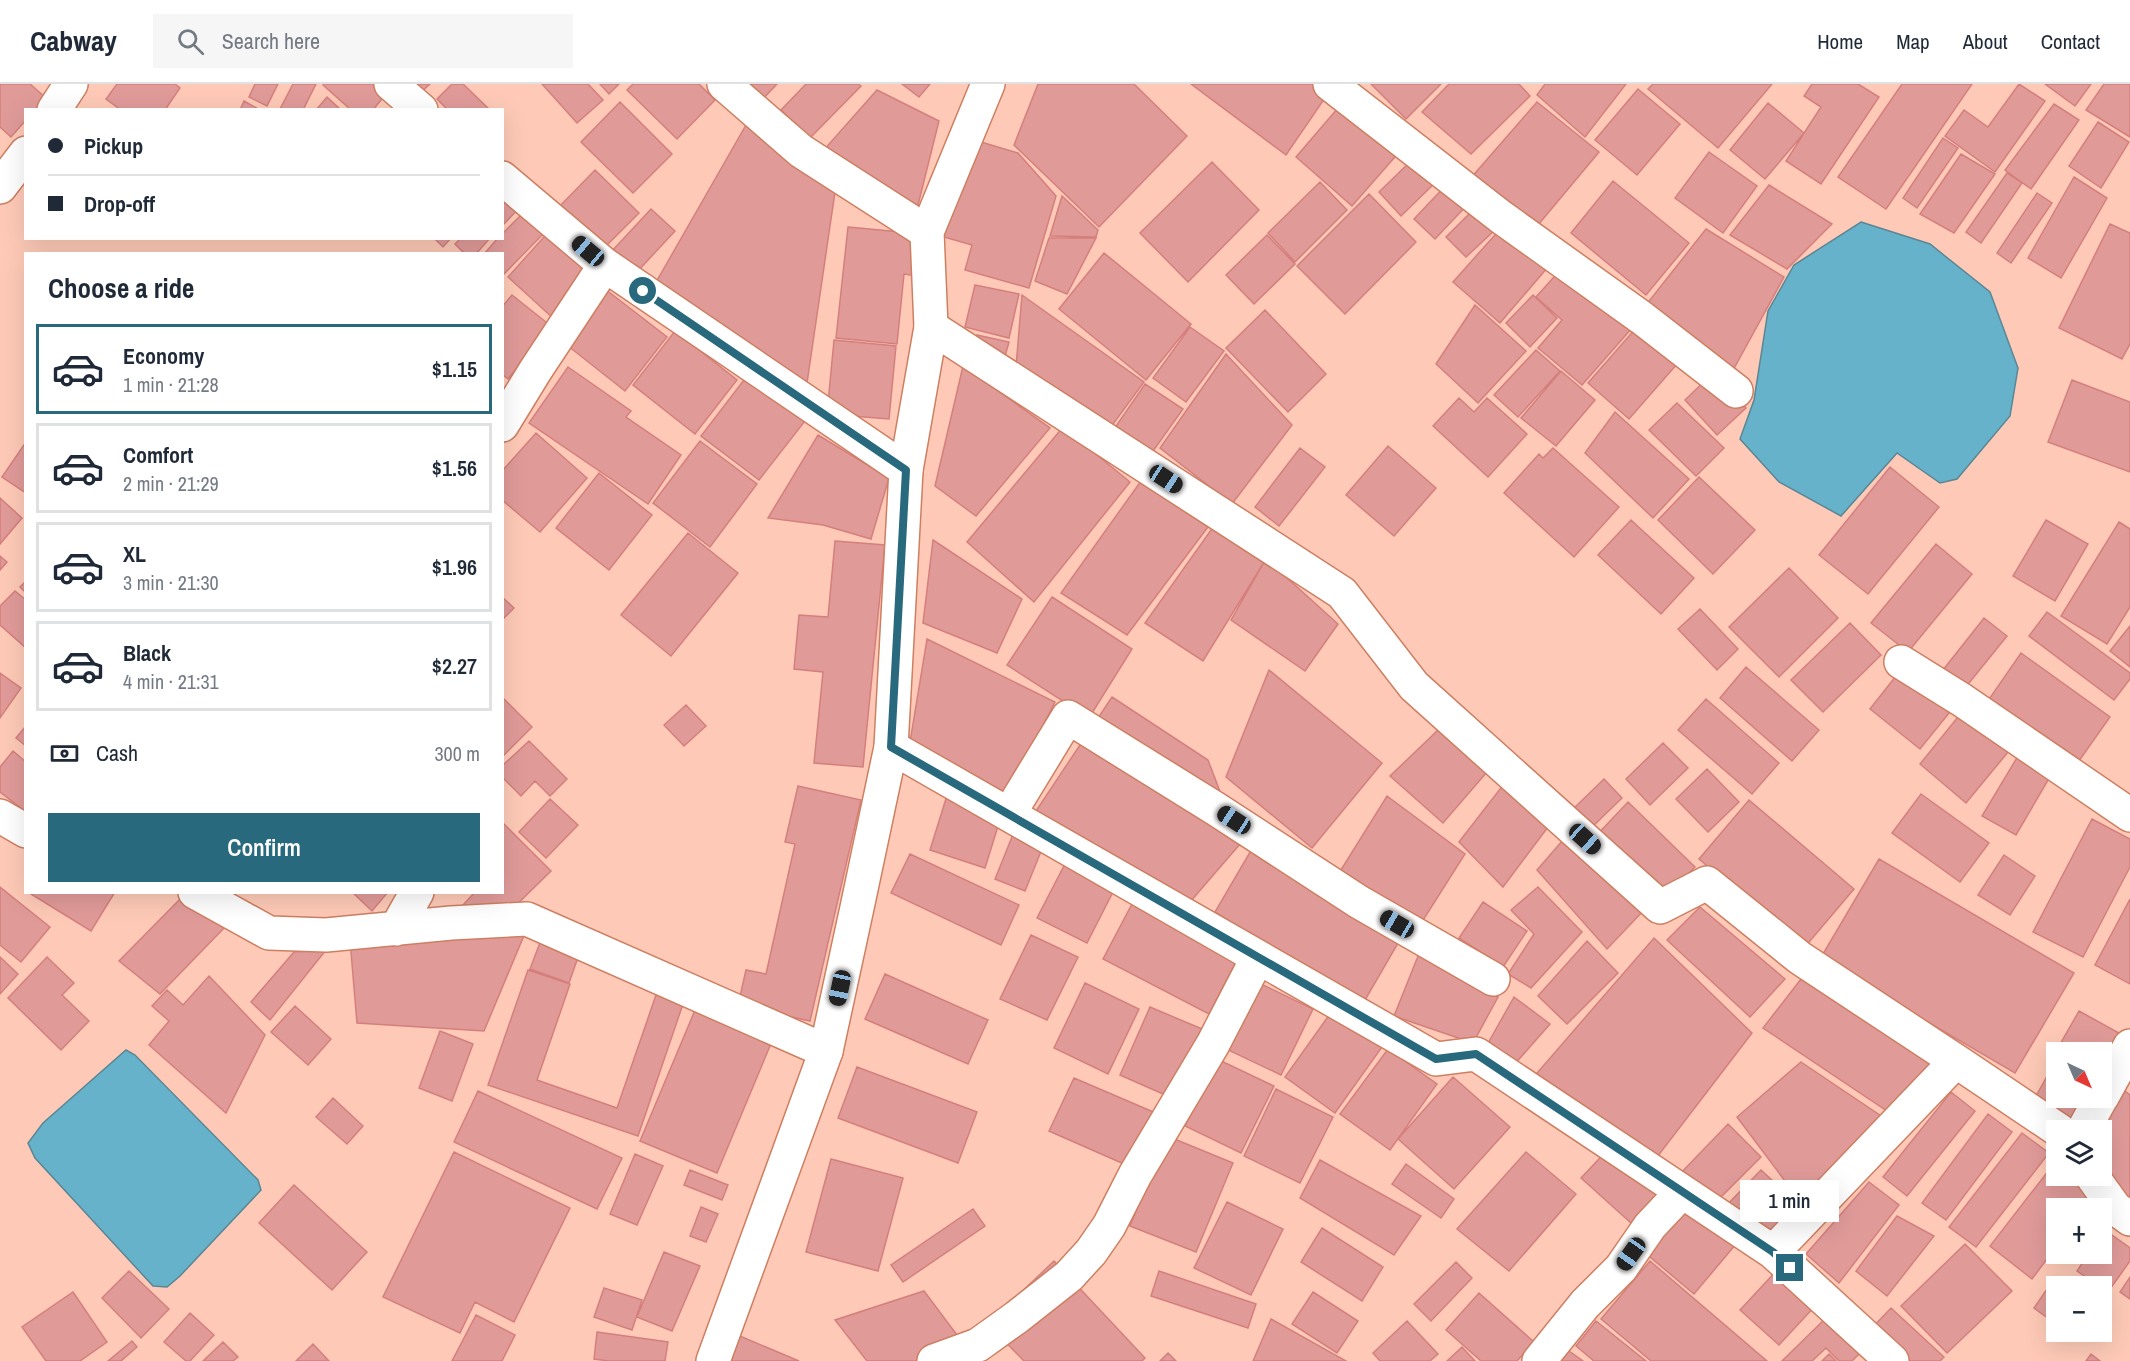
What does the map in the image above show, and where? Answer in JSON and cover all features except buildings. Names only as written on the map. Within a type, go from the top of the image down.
[{"type":"street","points":[[55,108],[71,84]]},
{"type":"street","points":[[391,84],[419,108]]},
{"type":"street","points":[[724,84],[801,152],[927,232]]},
{"type":"street","points":[[714,1361],[826,1052],[891,747],[906,470],[931,327],[927,232],[988,84]]},
{"type":"street","points":[[1330,84],[1501,218],[1642,318],[1736,391]]},
{"type":"street","points":[[0,187],[24,156]]},
{"type":"street","points":[[504,180],[605,265],[906,470]]},
{"type":"street","points":[[504,422],[605,265]]},
{"type":"street","points":[[931,327],[1341,593],[1414,686],[1660,907],[1707,883],[1800,958],[2046,1122]]},
{"type":"street","points":[[1901,662],[1962,700],[2130,815]]},
{"type":"street","points":[[1009,814],[1068,717],[1359,902],[1493,979]]},
{"type":"street","points":[[891,747],[1436,1059],[1476,1054],[1773,1252],[1892,1361]]},
{"type":"street","points":[[0,816],[24,830]]},
{"type":"street","points":[[199,894],[269,933],[326,935],[527,919],[826,1052]]},
{"type":"street","points":[[396,928],[416,894]]},
{"type":"street","points":[[934,1361],[978,1345],[1069,1276],[1090,1252],[1109,1226],[1135,1175],[1213,1044],[1258,957]]},
{"type":"street","points":[[2112,1078],[2130,1046]]},
{"type":"street","points":[[1773,1252],[1956,1061]]},
{"type":"street","points":[[2099,1186],[2115,1208],[2130,1219]]},
{"type":"street","points":[[1539,1361],[1585,1304],[1621,1268],[1650,1226],[1682,1192]]},
{"type":"water","points":[[1861,222],[1930,244],[1990,292],[2018,368],[2010,416],[1957,479],[1940,483],[1897,453],[1841,516],[1779,482],[1740,439],[1754,400],[1768,311],[1794,265]]},
{"type":"water","points":[[126,1050],[135,1055],[258,1180],[261,1190],[167,1287],[153,1286],[35,1158],[28,1143],[43,1123]]},
{"type":"route","points":[[643,291],[906,470],[891,747],[1436,1059],[1476,1054],[1773,1252],[1790,1268]]}]
